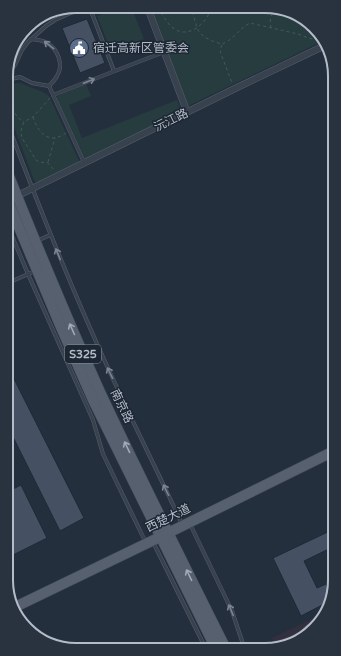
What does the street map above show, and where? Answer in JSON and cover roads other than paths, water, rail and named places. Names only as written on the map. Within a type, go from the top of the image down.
[{"type":"main road","name":"南京路","points":[[13,199],[36,242],[102,395],[157,539],[222,643]]},
{"type":"main road","name":"南京路","points":[[13,201],[32,272],[60,325],[157,539],[213,643]]},
{"type":"main road","name":"西楚大道","points":[[18,605],[157,539],[328,454]]},
{"type":"street","points":[[150,13],[187,112]]},
{"type":"street","name":"沅江路","points":[[13,197],[32,189],[321,47]]},
{"type":"lane","points":[[14,66],[22,50],[31,39],[46,26],[59,18],[71,13]]},
{"type":"lane","points":[[92,13],[114,71]]},
{"type":"lane","points":[[31,39],[46,42],[54,49],[59,59],[59,71],[49,86]]},
{"type":"lane","points":[[53,95],[164,52]]},
{"type":"lane","points":[[13,78],[20,76],[32,83],[49,86]]},
{"type":"lane","points":[[49,86],[84,163]]},
{"type":"lane","points":[[13,138],[61,262],[103,358],[186,524],[232,611],[243,643]]},
{"type":"lane","points":[[13,234],[32,272],[93,420],[103,454],[157,539],[202,643]]},
{"type":"lane","points":[[36,242],[50,235]]},
{"type":"lane","points":[[13,281],[32,272]]},
{"type":"place","name":"宿迁高新区管委会","points":[[79,48]]}]
